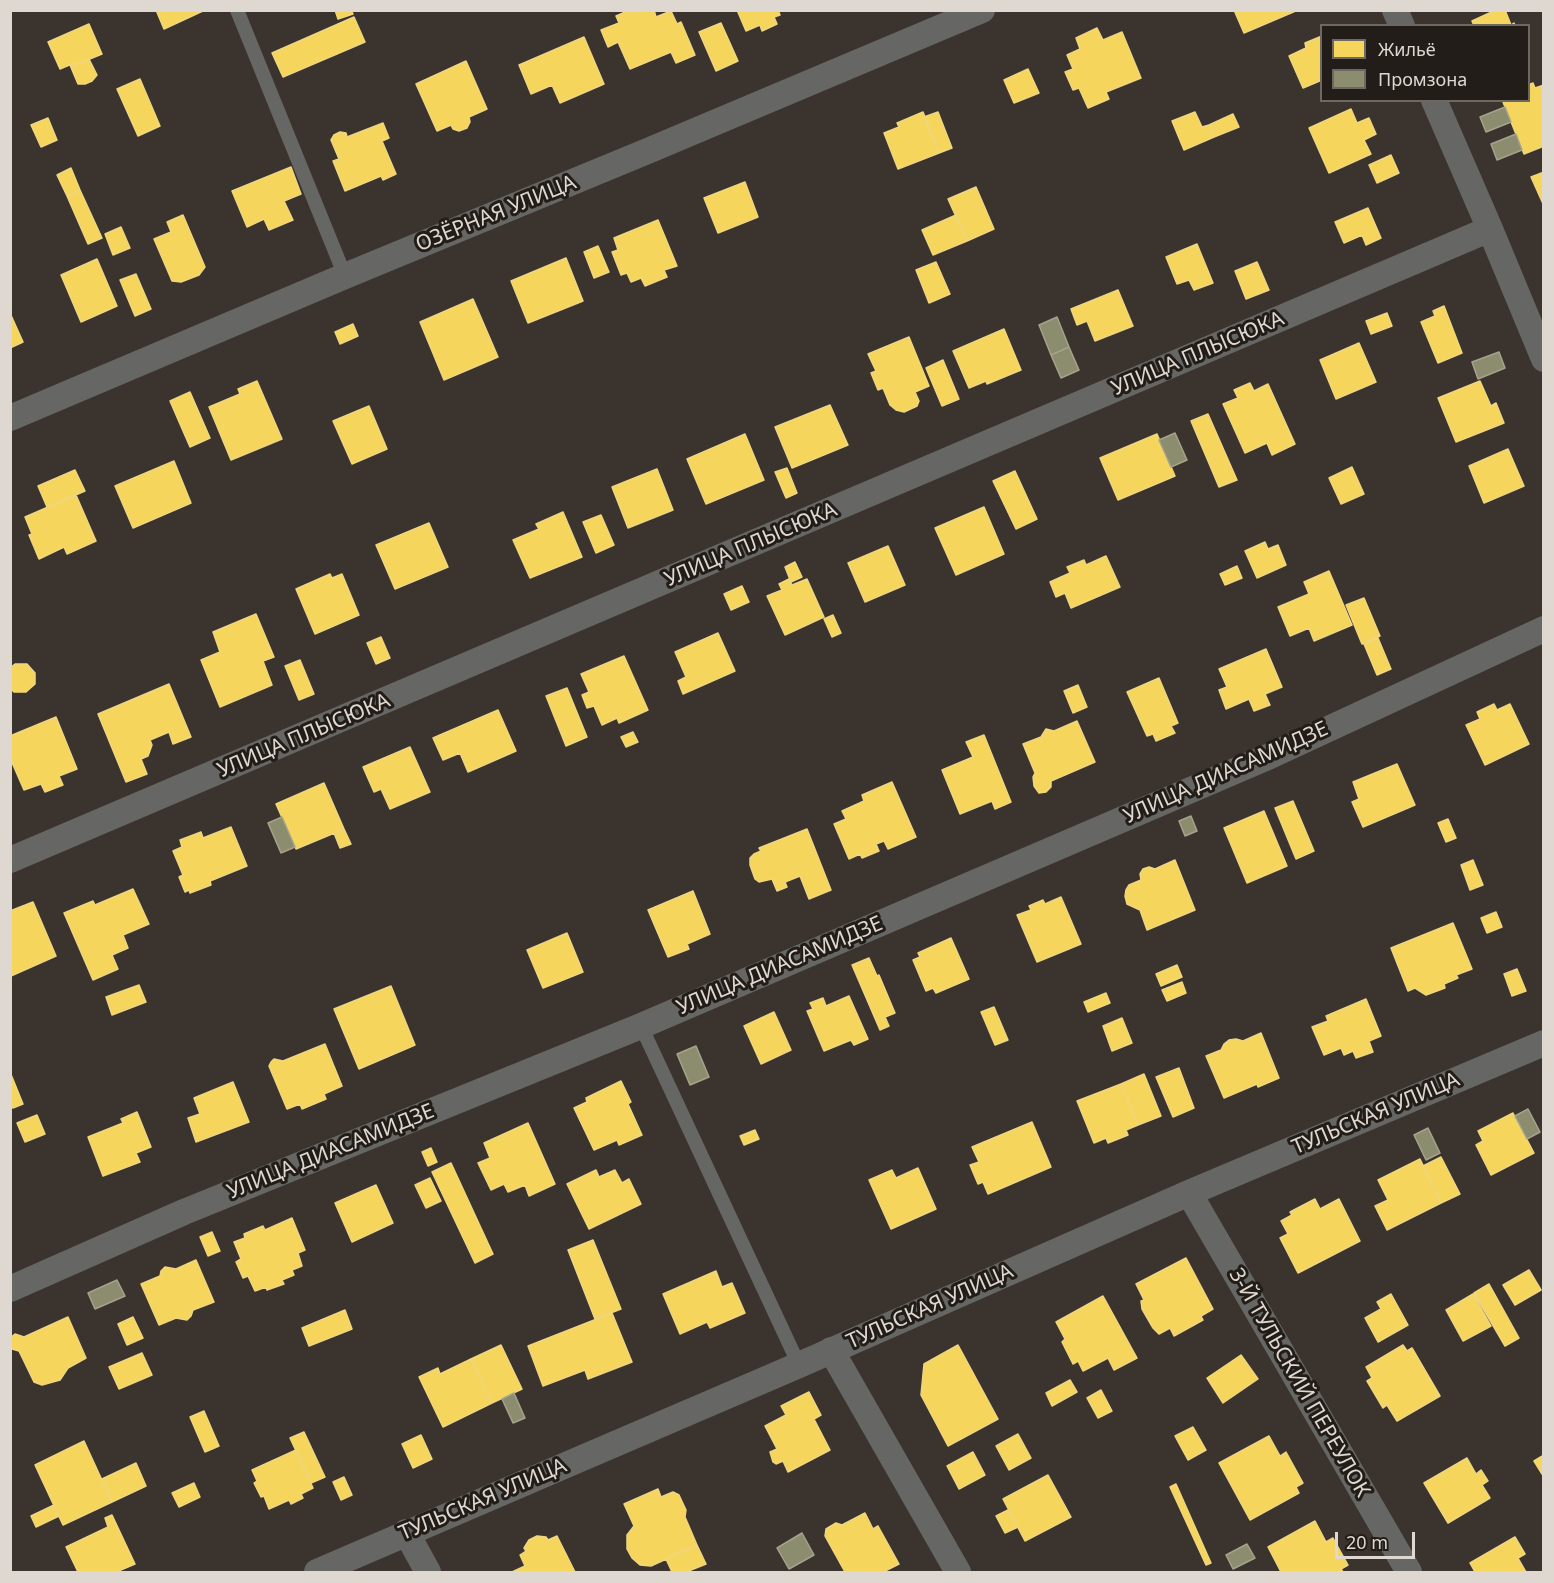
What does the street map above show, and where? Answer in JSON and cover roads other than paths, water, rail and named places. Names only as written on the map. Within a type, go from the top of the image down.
[{"type":"street","name":"ОЗЁРНАЯ УЛИЦА","points":[[10,418],[982,10]]},
{"type":"street","points":[[1395,10],[1401,24]]},
{"type":"street","points":[[1435,102],[1544,359]]},
{"type":"street","name":"УЛИЦА ПЛЫСЮКА","points":[[10,860],[1490,229]]},
{"type":"street","name":"УЛИЦА ДИАСАМИДЗЕ","points":[[10,1289],[184,1212],[641,1026],[1270,756],[1544,629]]},
{"type":"street","name":"ТУЛЬСКАЯ УЛИЦА","points":[[317,1572],[799,1365],[1190,1193],[1544,1043]]},
{"type":"street","name":"3-Й ТУЛЬСКИЙ ПЕРЕУЛОК","points":[[1190,1193],[1409,1572]]},
{"type":"street","points":[[831,1350],[958,1572]]},
{"type":"street","points":[[406,1532],[428,1572]]},
{"type":"lane","points":[[237,10],[345,276]]},
{"type":"lane","points":[[641,1026],[799,1365]]}]
